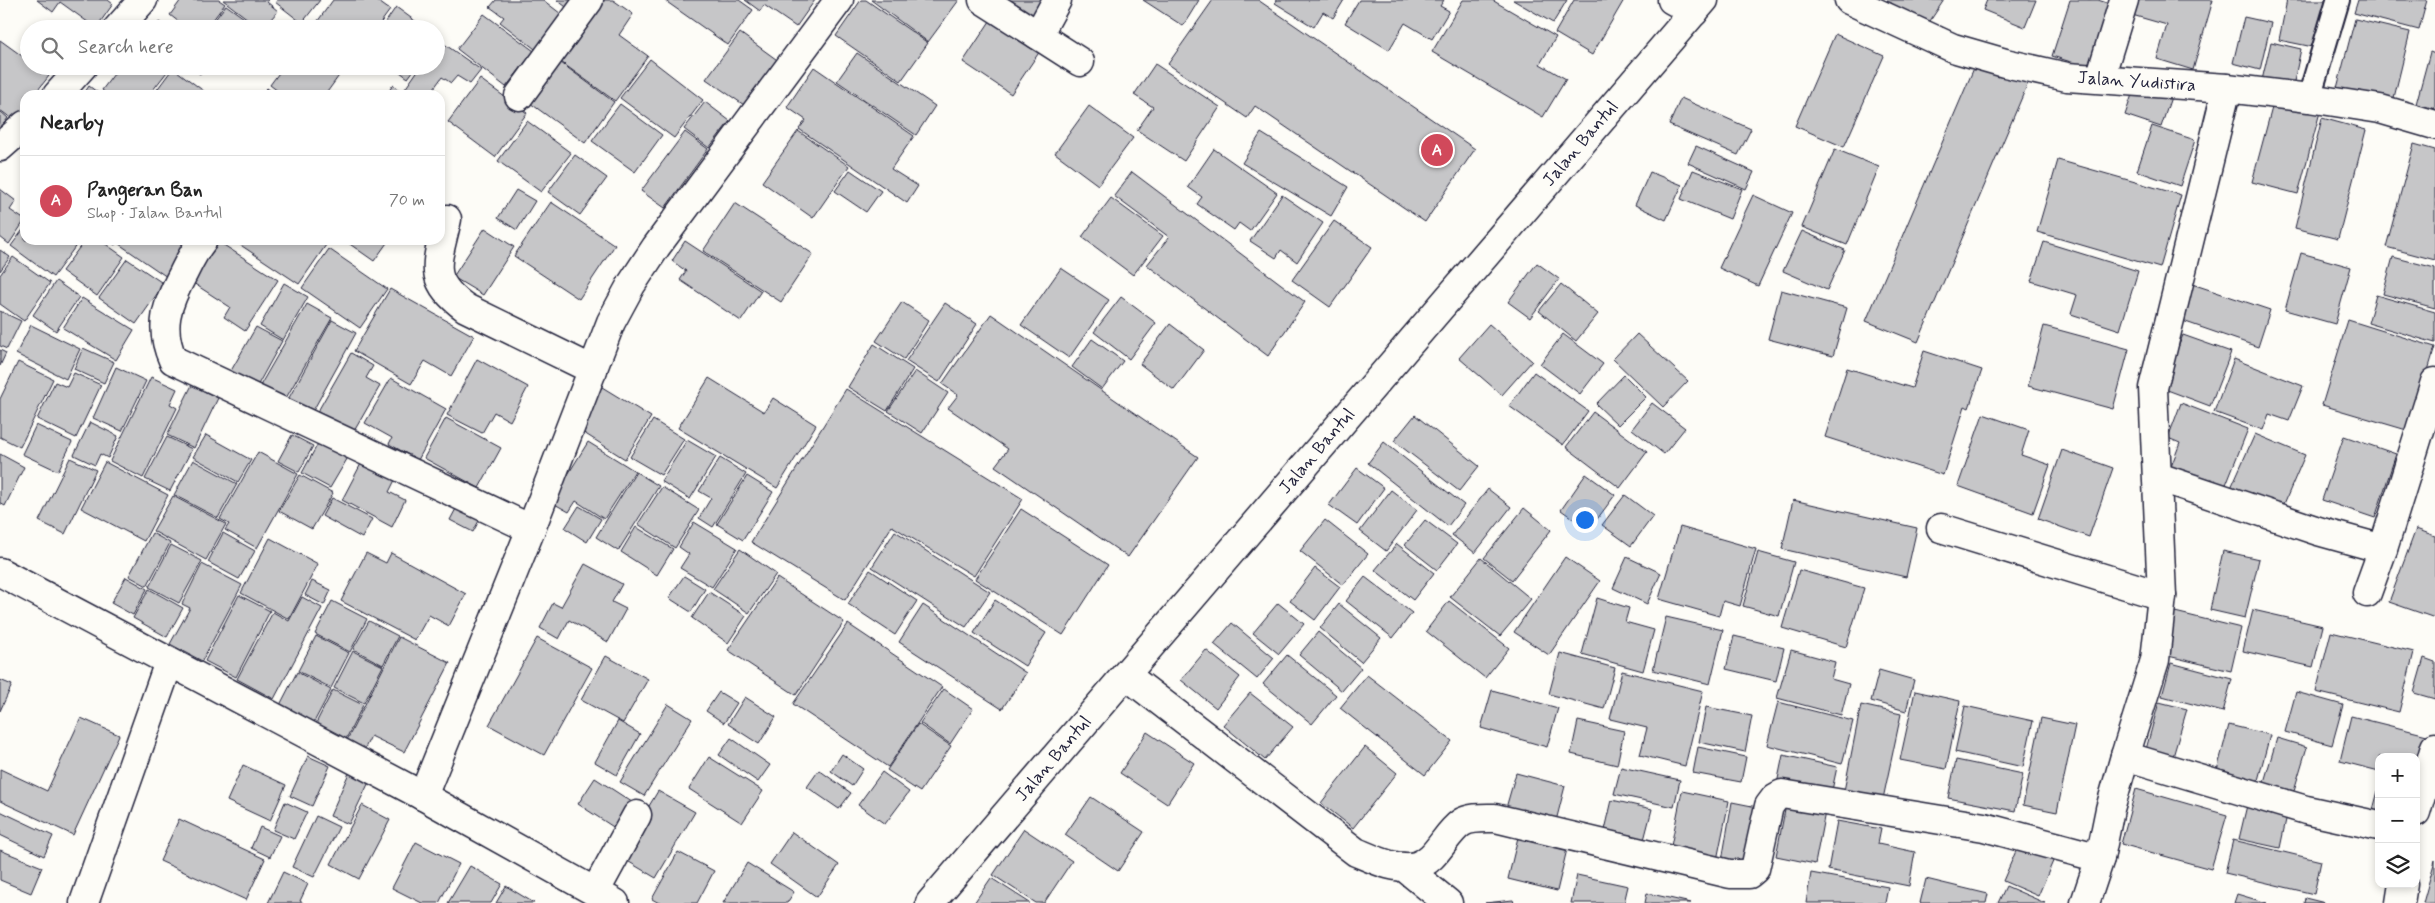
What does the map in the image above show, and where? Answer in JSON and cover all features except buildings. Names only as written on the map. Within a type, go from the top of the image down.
[{"type":"street","points":[[125,20],[143,0]]},
{"type":"street","points":[[518,96],[589,0]]},
{"type":"street","points":[[423,796],[531,529],[611,322],[631,285],[656,247],[839,0]]},
{"type":"street","points":[[983,0],[1080,62]]},
{"type":"street","points":[[1038,35],[1058,0]]},
{"type":"street","name":"Jalan Yudistira","points":[[1849,0],[1953,48],[2005,63],[2067,77],[2227,88],[2308,98],[2380,108],[2435,125]]},
{"type":"street","points":[[2100,78],[2124,0]]},
{"type":"street","name":"Jalan Bantul","points":[[933,902],[1690,4]]},
{"type":"street","points":[[61,90],[75,75]]},
{"type":"street","points":[[2085,903],[2100,858],[2110,809],[2125,756],[2155,660],[2162,596],[2158,477],[2152,388],[2227,88]]},
{"type":"street","points":[[0,146],[20,129]]},
{"type":"street","points":[[445,229],[447,219]]},
{"type":"street","points":[[199,245],[168,302],[165,338],[173,360],[531,529]]},
{"type":"street","points":[[442,245],[438,263],[439,283],[450,296],[466,308],[593,370]]},
{"type":"street","points":[[2367,593],[2383,549],[2435,382]]},
{"type":"street","points":[[2158,477],[2318,531],[2383,549]]},
{"type":"street","points":[[1941,528],[2162,596]]},
{"type":"street","points":[[0,572],[423,796],[605,898],[637,815]]},
{"type":"street","points":[[84,903],[169,662]]},
{"type":"street","points":[[1126,675],[1356,852],[1375,860],[1404,867],[1427,862],[1462,822],[1478,818],[1495,818],[1730,874],[1749,874],[1755,869],[1769,806],[1774,798],[1782,794],[1984,827],[2100,858]]},
{"type":"street","points":[[2420,798],[2435,747]]},
{"type":"street","points":[[2125,756],[2306,810],[2375,825]]},
{"type":"street","points":[[1404,867],[1448,903]]},
{"type":"street","points":[[2400,903],[2402,888]]},
{"type":"lane","points":[[2308,98],[2338,0]]},
{"type":"place","name":"Pangeran Ban","points":[[1437,150]]}]
